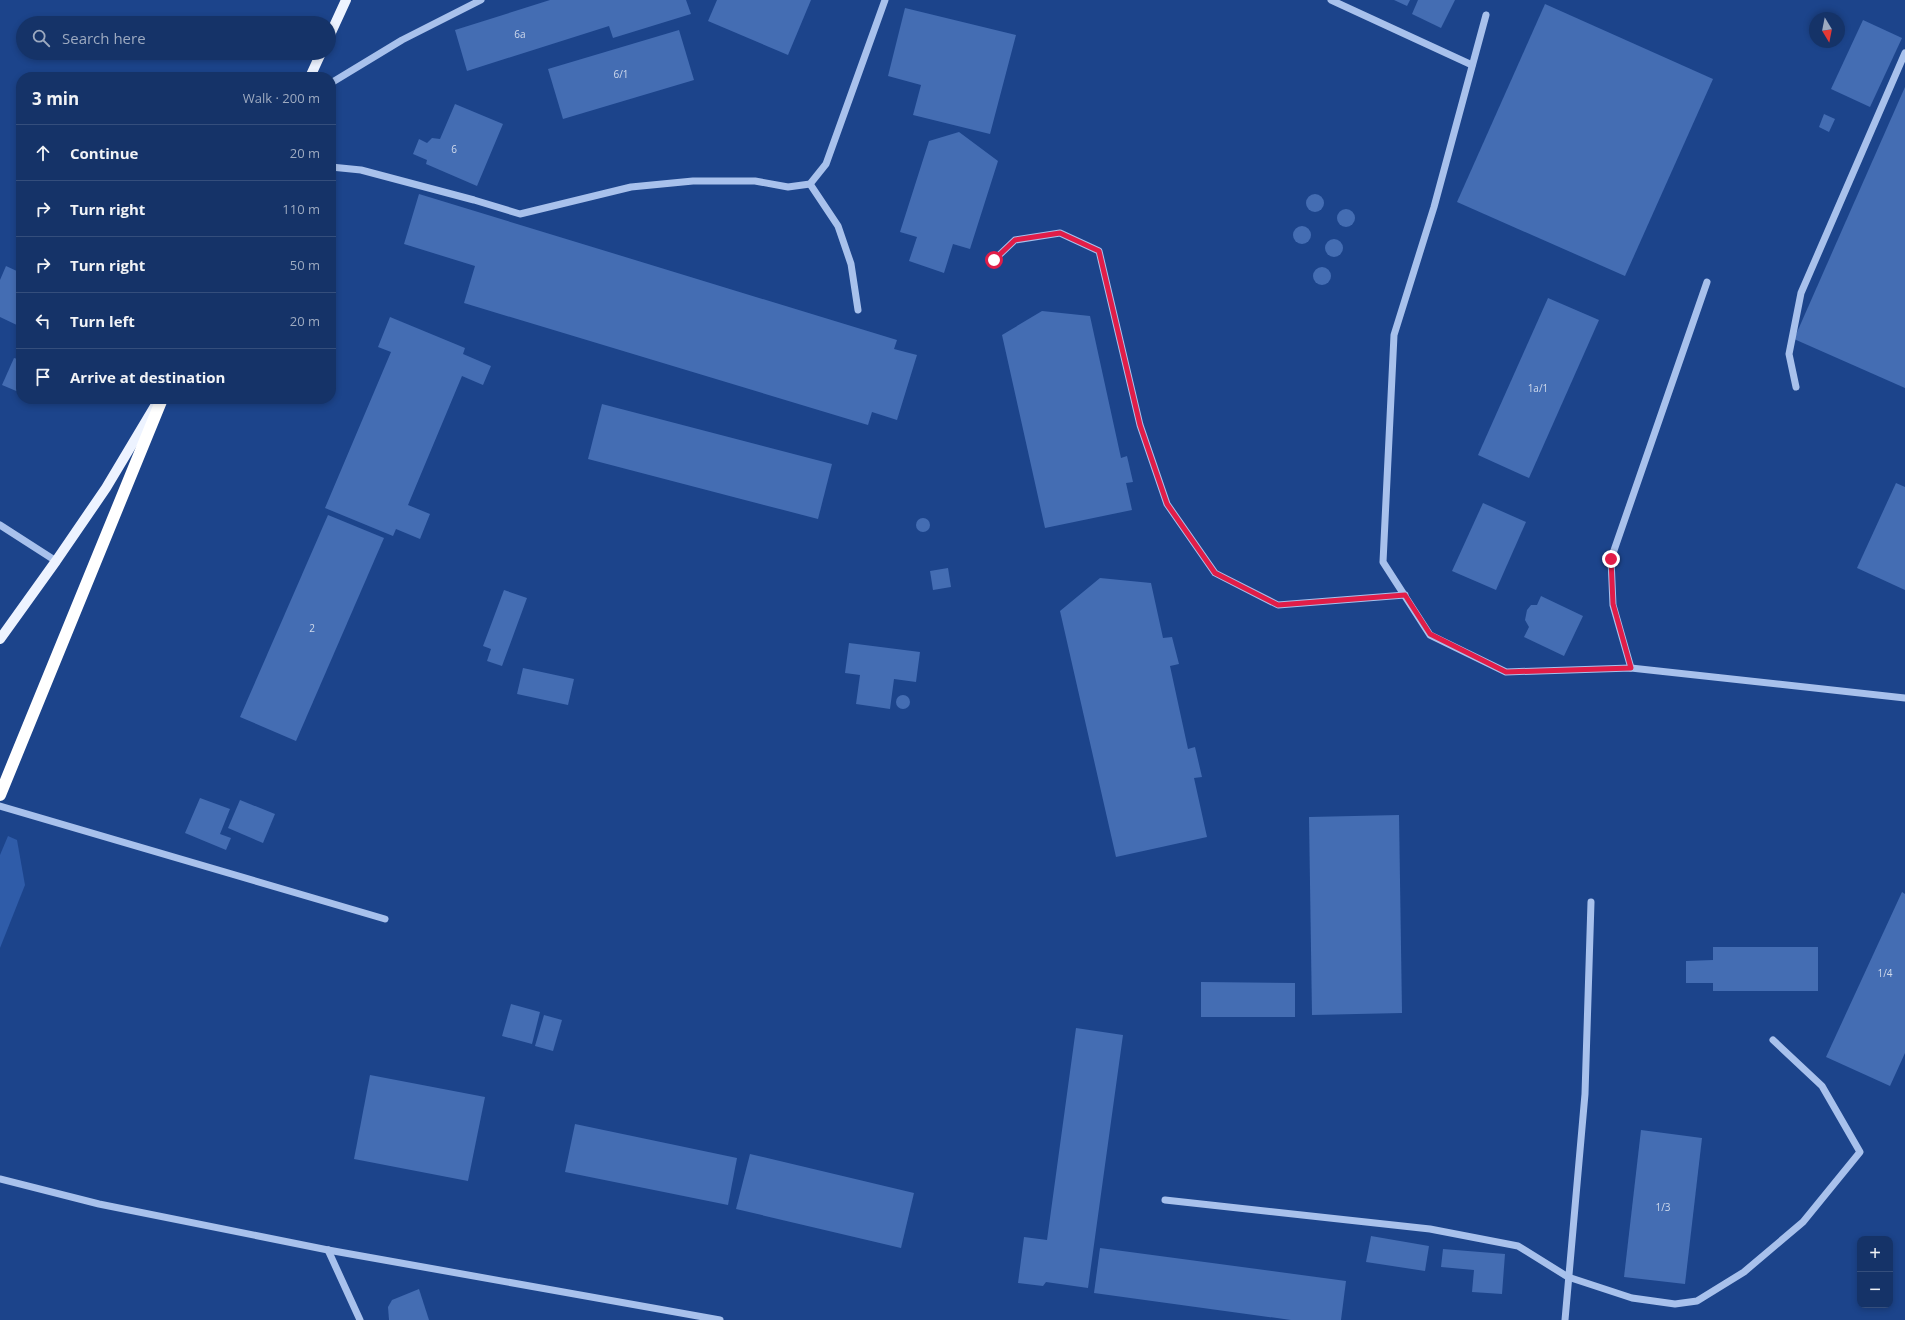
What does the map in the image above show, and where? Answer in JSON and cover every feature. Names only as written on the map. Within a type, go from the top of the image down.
[{"type":"highway","points":[[0,795],[160,404]]},
{"type":"main road","points":[[336,22],[346,0]]},
{"type":"main road","points":[[312,72],[318,60]]},
{"type":"main road","points":[[0,639],[56,562],[106,488],[156,404]]},
{"type":"street","points":[[336,80],[402,40],[481,0]]},
{"type":"street","points":[[336,168],[361,170],[474,200],[520,214],[639,187],[693,181],[755,181],[788,187],[810,184],[826,164],[885,0]]},
{"type":"street","points":[[1331,0],[1472,65]]},
{"type":"street","points":[[1486,15],[1434,207],[1394,335],[1383,562],[1430,634],[1506,672],[1631,668],[1905,698]]},
{"type":"street","points":[[1796,388],[1789,354],[1801,293],[1905,53]]},
{"type":"street","points":[[810,184],[838,226],[851,264],[858,310]]},
{"type":"street","points":[[994,260],[1015,240],[1060,233],[1099,251],[1140,425],[1167,504],[1215,573],[1278,605],[1405,595]]},
{"type":"street","points":[[1631,668],[1613,604],[1611,559],[1707,282]]},
{"type":"street","points":[[0,524],[56,562]]},
{"type":"street","points":[[0,806],[385,919]]},
{"type":"street","points":[[1565,1320],[1585,1094],[1591,902]]},
{"type":"street","points":[[1165,1200],[1430,1229],[1518,1246],[1568,1277],[1632,1298],[1675,1304],[1697,1301],[1744,1272],[1803,1222],[1860,1152],[1822,1086],[1773,1040]]},
{"type":"street","points":[[0,1179],[99,1204],[328,1250],[720,1320]]},
{"type":"street","points":[[328,1250],[360,1320]]},
{"type":"shaded area","points":[[8,836],[17,840],[25,885],[0,948],[0,855]]},
{"type":"building","points":[[550,0],[686,0],[691,14],[613,38],[609,26],[467,71],[455,30]]},
{"type":"building","points":[[717,0],[811,0],[788,55],[708,21]]},
{"type":"building","points":[[1394,0],[1410,0],[1407,6]]},
{"type":"building","points":[[1418,0],[1455,0],[1441,28],[1412,14]]},
{"type":"building","points":[[1545,4],[1713,79],[1625,276],[1457,202]]},
{"type":"building","points":[[905,8],[1016,35],[990,134],[913,115],[921,85],[888,76]]},
{"type":"building","points":[[1863,20],[1902,38],[1870,107],[1831,89]]},
{"type":"building","points":[[679,30],[694,80],[563,119],[548,69]]},
{"type":"building","points":[[1905,87],[1905,388],[1794,339]]},
{"type":"building","points":[[455,104],[503,124],[477,186],[426,164],[427,160],[413,154],[419,139],[427,143],[432,138],[440,139]]},
{"type":"building","points":[[1824,114],[1835,119],[1829,132],[1819,127]]},
{"type":"building","points":[[959,132],[998,161],[970,249],[953,244],[944,273],[909,261],[917,237],[900,232],[929,141]]},
{"type":"building","points":[[419,194],[897,340],[894,349],[917,355],[897,420],[872,412],[868,425],[464,303],[475,266],[404,244]]},
{"type":"building","points":[[1315,194],[1321,197],[1324,203],[1321,209],[1315,212],[1309,209],[1306,203],[1309,197]]},
{"type":"building","points":[[1346,209],[1352,212],[1355,218],[1352,224],[1346,227],[1340,224],[1337,218],[1340,212]]},
{"type":"building","points":[[1302,226],[1308,229],[1311,235],[1308,241],[1302,244],[1296,241],[1293,235],[1296,229]]},
{"type":"building","points":[[1334,239],[1340,242],[1343,248],[1340,254],[1334,257],[1328,254],[1325,248],[1328,242]]},
{"type":"building","points":[[6,266],[16,271],[16,325],[0,317],[0,280]]},
{"type":"building","points":[[1322,267],[1328,270],[1331,276],[1328,282],[1322,285],[1316,282],[1313,276],[1316,270]]},
{"type":"building","points":[[1548,298],[1599,320],[1529,478],[1478,455]]},
{"type":"building","points":[[1042,311],[1090,316],[1121,458],[1127,456],[1133,482],[1126,483],[1132,510],[1045,528],[1002,335]]},
{"type":"building","points":[[390,317],[465,348],[463,354],[491,366],[483,385],[462,376],[408,505],[430,514],[420,539],[396,529],[393,536],[325,508],[391,352],[378,347]]},
{"type":"building","points":[[14,358],[16,359],[16,391],[2,385]]},
{"type":"building","points":[[602,404],[832,464],[818,519],[588,459]]},
{"type":"building","points":[[1896,483],[1905,487],[1905,590],[1857,568]]},
{"type":"building","points":[[1483,503],[1526,522],[1496,590],[1452,571]]},
{"type":"building","points":[[328,515],[384,538],[296,741],[240,717]]},
{"type":"building","points":[[923,518],[928,520],[930,525],[928,530],[923,532],[918,530],[916,525],[918,520]]},
{"type":"building","points":[[948,568],[951,587],[933,590],[930,571]]},
{"type":"building","points":[[1100,578],[1151,583],[1163,638],[1172,637],[1179,664],[1170,666],[1188,749],[1195,747],[1202,777],[1194,778],[1207,837],[1116,857],[1060,611]]},
{"type":"building","points":[[504,590],[527,598],[502,666],[487,661],[491,649],[483,646]]},
{"type":"building","points":[[1541,596],[1583,616],[1564,656],[1524,637],[1529,627],[1525,620],[1527,610],[1531,605],[1537,605]]},
{"type":"building","points":[[849,643],[920,652],[916,682],[894,679],[890,709],[856,704],[860,675],[845,673]]},
{"type":"building","points":[[523,668],[574,679],[568,705],[517,694]]},
{"type":"building","points":[[903,695],[908,697],[910,702],[908,707],[903,709],[898,707],[896,702],[898,697]]},
{"type":"building","points":[[200,798],[230,809],[220,834],[231,838],[226,850],[185,833]]},
{"type":"building","points":[[240,800],[275,814],[263,843],[228,828]]},
{"type":"building","points":[[1399,815],[1402,1013],[1312,1015],[1309,817]]},
{"type":"building","points":[[1902,892],[1905,894],[1905,1053],[1890,1086],[1826,1057]]},
{"type":"building","points":[[1713,947],[1818,947],[1818,991],[1713,991],[1713,983],[1686,983],[1686,961],[1713,960]]},
{"type":"building","points":[[1201,982],[1295,983],[1295,1017],[1201,1017]]},
{"type":"building","points":[[511,1004],[540,1012],[532,1044],[502,1036]]},
{"type":"building","points":[[544,1015],[562,1020],[553,1051],[535,1046]]},
{"type":"building","points":[[1076,1028],[1123,1035],[1088,1288],[1046,1282],[1043,1286],[1018,1283],[1024,1237],[1047,1240]]},
{"type":"building","points":[[370,1075],[485,1097],[468,1181],[354,1159]]},
{"type":"building","points":[[575,1124],[737,1158],[728,1205],[565,1172]]},
{"type":"building","points":[[1641,1130],[1702,1138],[1685,1284],[1624,1277]]},
{"type":"building","points":[[750,1154],[914,1193],[901,1248],[736,1209]]},
{"type":"building","points":[[1371,1236],[1429,1246],[1425,1271],[1366,1262]]},
{"type":"building","points":[[1100,1248],[1346,1281],[1341,1320],[1291,1320],[1094,1293]]},
{"type":"building","points":[[1443,1249],[1505,1254],[1502,1294],[1472,1292],[1474,1270],[1441,1267]]},
{"type":"building","points":[[419,1289],[429,1320],[389,1320],[388,1307],[392,1300]]},
{"type":"route","points":[[994,260],[1015,240],[1060,233],[1099,251],[1140,425],[1167,504],[1215,573],[1278,605],[1405,595],[1430,634],[1506,672],[1631,668],[1613,604],[1611,559]]}]
